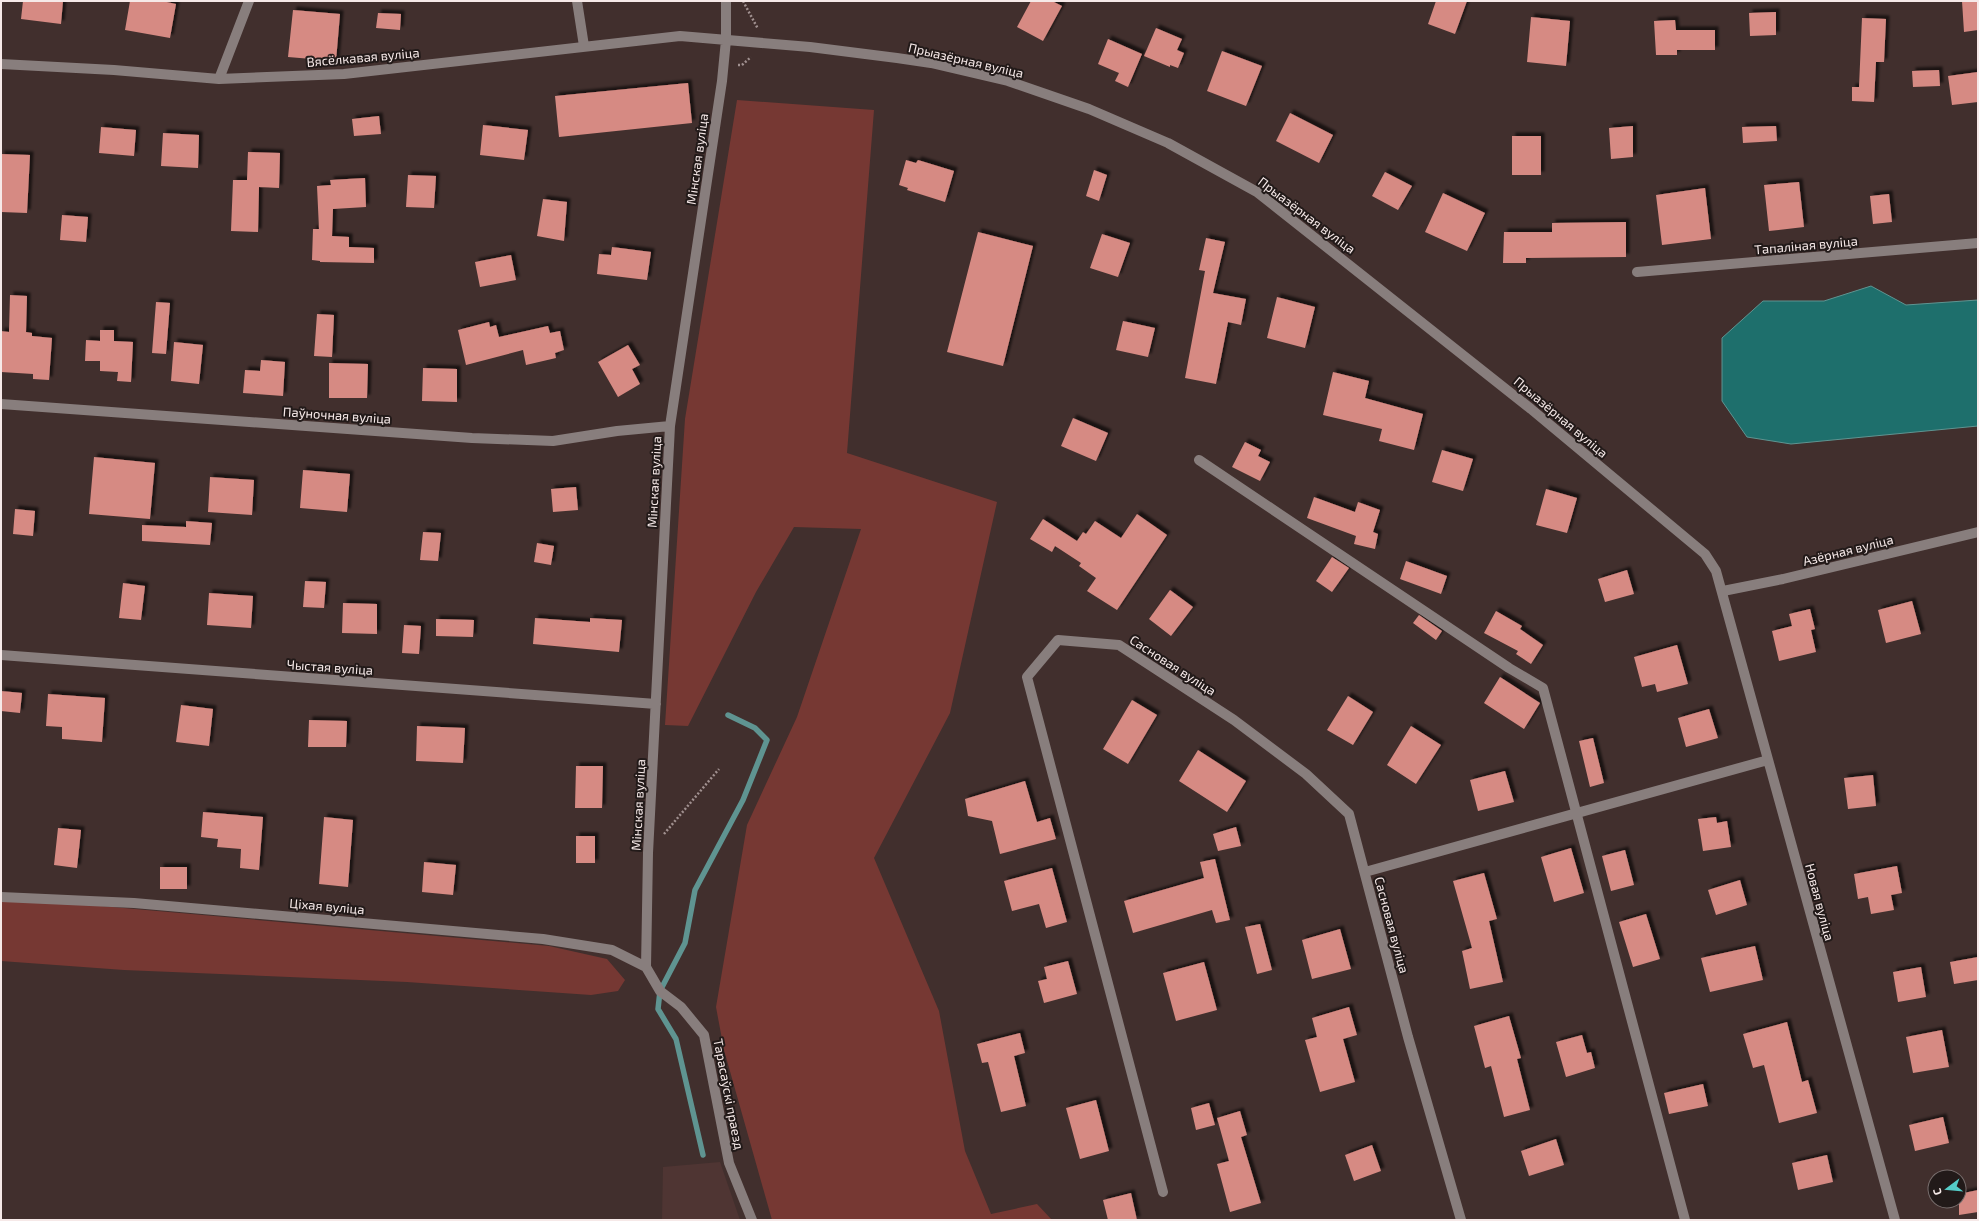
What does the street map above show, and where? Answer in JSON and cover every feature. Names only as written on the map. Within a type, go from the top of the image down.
[{"type":"street","points":[[219,79],[250,1]]},
{"type":"street","points":[[577,1],[584,46]]},
{"type":"street","name":"Мінская вуліца","points":[[646,967],[648,853],[670,426],[720,89],[726,40],[726,1]]},
{"type":"street","name":"Вясёлкавая вуліца","points":[[1,64],[114,70],[219,79],[344,74],[671,36],[726,40]]},
{"type":"street","name":"Прыазёрная вуліца","points":[[726,40],[810,47],[932,63],[1008,81],[1089,110],[1168,143],[1257,192],[1531,409],[1705,554],[1716,570],[1723,591]]},
{"type":"street","name":"Тапаліная вуліца","points":[[1637,272],[1978,243]]},
{"type":"street","name":"Паўночная вуліца","points":[[1,404],[472,438],[553,441],[617,431],[670,426]]},
{"type":"street","points":[[1199,460],[1509,668],[1543,688],[1685,1220]]},
{"type":"street","name":"Азёрная вуліца","points":[[1723,591],[1784,579],[1978,532]]},
{"type":"street","name":"Новая вуліца","points":[[1723,591],[1894,1220]]},
{"type":"street","name":"Сасновая вуліца","points":[[1163,1192],[1027,677],[1058,640],[1119,645],[1234,720],[1306,774],[1349,814],[1408,1037],[1461,1220]]},
{"type":"street","name":"Чыстая вуліца","points":[[1,655],[656,704]]},
{"type":"street","points":[[1365,872],[1768,760]]},
{"type":"street","name":"Ціхая вуліца","points":[[1,898],[134,903],[543,939],[612,950],[646,967]]},
{"type":"street","name":"Тарасаўскі праезд","points":[[646,967],[660,991],[681,1007],[704,1034],[729,1162],[752,1220]]},
{"type":"path","points":[[743,1],[759,32]]},
{"type":"path","points":[[742,66],[756,52]]},
{"type":"path","points":[[663,835],[719,769]]},
{"type":"shaded area","points":[[737,100],[874,110],[847,453],[997,502],[950,713],[874,858],[939,1011],[965,1151],[991,1214],[1037,1204],[1052,1220],[772,1220],[724,1050],[716,1007],[747,825],[797,717],[861,529],[794,527],[756,592],[688,726],[665,725],[685,419]]},
{"type":"shaded area","points":[[1,899],[22,899],[549,946],[607,959],[625,980],[618,991],[591,995],[407,982],[124,970],[1,961]]},
{"type":"shaded area","points":[[720,1162],[740,1220],[662,1220],[663,1167]]},
{"type":"water","points":[[1871,286],[1906,305],[1978,300],[1978,426],[1791,444],[1747,437],[1722,401],[1722,338],[1763,301],[1824,301]]},
{"type":"building","points":[[23,1],[63,1],[61,24],[21,19]]},
{"type":"building","points":[[130,1],[162,1],[176,4],[170,38],[125,30]]},
{"type":"building","points":[[1031,1],[1052,1],[1062,6],[1043,41],[1017,27]]},
{"type":"building","points":[[1436,1],[1467,1],[1455,34],[1428,24]]},
{"type":"building","points":[[1962,1],[1978,1],[1978,30],[1964,32]]},
{"type":"building","points":[[293,10],[340,14],[336,61],[288,57]]},
{"type":"building","points":[[1776,12],[1776,35],[1750,36],[1749,13]]},
{"type":"building","points":[[378,13],[401,14],[400,30],[376,28]]},
{"type":"building","points":[[1531,17],[1570,21],[1566,66],[1527,62]]},
{"type":"building","points":[[1862,18],[1886,19],[1884,62],[1876,62],[1874,102],[1852,101],[1852,87],[1859,87]]},
{"type":"building","points":[[1675,20],[1676,30],[1715,30],[1715,50],[1677,50],[1677,55],[1656,55],[1654,21]]},
{"type":"building","points":[[1156,28],[1182,39],[1177,50],[1184,53],[1178,68],[1170,65],[1170,67],[1144,56]]},
{"type":"building","points":[[1108,39],[1142,54],[1128,87],[1115,81],[1119,73],[1098,64]]},
{"type":"building","points":[[1222,51],[1262,66],[1246,106],[1207,91]]},
{"type":"building","points":[[1939,70],[1940,86],[1913,87],[1912,71]]},
{"type":"building","points":[[1978,72],[1978,102],[1952,105],[1948,76]]},
{"type":"building","points":[[688,83],[692,123],[559,137],[555,96]]},
{"type":"building","points":[[1290,113],[1333,135],[1319,163],[1276,141]]},
{"type":"building","points":[[379,116],[381,134],[354,136],[352,119]]},
{"type":"building","points":[[483,125],[528,130],[524,160],[480,155]]},
{"type":"building","points":[[1633,126],[1633,157],[1611,159],[1609,128]]},
{"type":"building","points":[[1776,126],[1777,141],[1743,143],[1742,127]]},
{"type":"building","points":[[101,127],[136,130],[134,156],[99,153]]},
{"type":"building","points":[[163,133],[199,135],[198,168],[161,166]]},
{"type":"building","points":[[1512,136],[1541,136],[1541,175],[1512,175]]},
{"type":"building","points":[[248,152],[280,153],[279,188],[259,187],[258,232],[231,231],[233,180],[247,180]]},
{"type":"building","points":[[1,154],[30,155],[27,213],[1,212]]},
{"type":"building","points":[[906,160],[916,163],[918,160],[954,171],[945,202],[907,190],[908,188],[899,185]]},
{"type":"building","points":[[1094,170],[1107,175],[1099,201],[1086,196]]},
{"type":"building","points":[[1385,172],[1412,186],[1398,210],[1372,196]]},
{"type":"building","points":[[408,175],[436,176],[434,208],[406,207]]},
{"type":"building","points":[[365,178],[366,207],[333,209],[332,236],[349,237],[349,247],[374,248],[374,263],[320,262],[312,260],[313,229],[319,229],[317,186],[331,185],[330,180]]},
{"type":"building","points":[[1799,182],[1804,227],[1769,231],[1764,185]]},
{"type":"building","points":[[1705,188],[1711,239],[1662,245],[1656,195]]},
{"type":"building","points":[[1443,193],[1485,213],[1467,251],[1425,232]]},
{"type":"building","points":[[1889,194],[1892,222],[1873,224],[1870,196]]},
{"type":"building","points":[[543,199],[567,202],[564,241],[537,236]]},
{"type":"building","points":[[62,215],[88,217],[86,242],[60,240]]},
{"type":"building","points":[[1626,222],[1626,257],[1526,258],[1526,263],[1503,263],[1504,232],[1552,232],[1552,223]]},
{"type":"building","points":[[978,232],[1033,246],[1003,366],[947,352]]},
{"type":"building","points":[[1102,234],[1130,243],[1118,277],[1090,268]]},
{"type":"building","points":[[1206,238],[1225,242],[1213,293],[1246,299],[1241,325],[1228,322],[1216,384],[1185,378],[1205,271],[1199,270]]},
{"type":"building","points":[[612,247],[651,252],[647,280],[597,274],[599,254],[611,255]]},
{"type":"building","points":[[511,255],[516,280],[480,287],[475,262]]},
{"type":"building","points":[[10,295],[27,296],[26,332],[32,333],[32,336],[52,338],[49,380],[33,379],[33,374],[1,372],[1,331],[9,332]]},
{"type":"building","points":[[1277,297],[1315,307],[1305,348],[1267,338]]},
{"type":"building","points":[[156,302],[170,303],[166,354],[152,353]]},
{"type":"building","points":[[317,314],[334,315],[332,357],[314,356]]},
{"type":"building","points":[[1123,321],[1155,328],[1148,357],[1116,350]]},
{"type":"building","points":[[489,322],[490,327],[496,325],[499,337],[548,326],[550,333],[560,331],[564,350],[555,353],[556,358],[526,365],[523,350],[466,365],[458,330]]},
{"type":"building","points":[[100,330],[114,330],[114,341],[133,342],[131,382],[117,381],[118,372],[100,371],[100,361],[85,361],[86,340],[100,341]]},
{"type":"building","points":[[174,342],[203,345],[199,384],[171,381]]},
{"type":"building","points":[[628,345],[640,365],[632,369],[640,384],[618,397],[598,362]]},
{"type":"building","points":[[261,360],[285,362],[283,396],[243,393],[245,370],[260,371]]},
{"type":"building","points":[[329,363],[368,364],[367,398],[329,398]]},
{"type":"building","points":[[423,368],[457,369],[457,402],[422,401]]},
{"type":"building","points":[[1333,372],[1369,381],[1365,398],[1423,414],[1414,450],[1379,441],[1382,429],[1323,415]]},
{"type":"building","points":[[1073,418],[1108,433],[1096,461],[1061,446]]},
{"type":"building","points":[[1245,442],[1261,450],[1258,456],[1270,462],[1260,481],[1232,467]]},
{"type":"building","points":[[1442,450],[1473,459],[1463,491],[1432,482]]},
{"type":"building","points":[[94,457],[155,463],[150,519],[89,514]]},
{"type":"building","points":[[303,470],[350,474],[347,512],[300,508]]},
{"type":"building","points":[[210,477],[254,480],[252,515],[208,512]]},
{"type":"building","points":[[576,487],[578,510],[553,512],[551,489]]},
{"type":"building","points":[[1546,489],[1577,498],[1567,533],[1536,525]]},
{"type":"building","points":[[1314,497],[1355,512],[1358,502],[1380,510],[1373,532],[1378,534],[1375,549],[1354,544],[1356,536],[1307,518]]},
{"type":"building","points":[[15,509],[35,511],[33,536],[13,534]]},
{"type":"building","points":[[1137,514],[1167,535],[1117,610],[1087,591],[1096,578],[1079,566],[1081,563],[1055,546],[1052,552],[1030,539],[1043,519],[1077,541],[1083,532],[1086,534],[1095,521],[1121,538]]},
{"type":"building","points":[[186,521],[212,523],[210,545],[142,541],[142,525],[186,527]]},
{"type":"building","points":[[423,532],[441,533],[438,561],[420,560]]},
{"type":"building","points":[[537,543],[554,546],[551,565],[534,562]]},
{"type":"building","points":[[1332,557],[1349,568],[1332,592],[1316,581]]},
{"type":"building","points":[[1406,561],[1447,576],[1441,594],[1400,579]]},
{"type":"building","points":[[1627,570],[1634,594],[1605,602],[1598,579]]},
{"type":"building","points":[[305,581],[326,582],[324,608],[303,607]]},
{"type":"building","points":[[123,583],[145,586],[141,620],[119,618]]},
{"type":"building","points":[[1170,590],[1193,607],[1171,636],[1149,619]]},
{"type":"building","points":[[209,593],[253,596],[251,628],[207,625]]},
{"type":"building","points":[[1912,601],[1921,634],[1886,643],[1878,610]]},
{"type":"building","points":[[343,603],[377,604],[377,634],[342,633]]},
{"type":"building","points":[[1810,609],[1815,629],[1811,630],[1816,652],[1779,661],[1772,631],[1792,626],[1789,614]]},
{"type":"building","points":[[1496,611],[1522,626],[1520,629],[1543,645],[1531,664],[1516,654],[1518,651],[1484,633]]},
{"type":"building","points":[[1419,615],[1442,631],[1436,640],[1413,623]]},
{"type":"building","points":[[535,618],[590,622],[590,618],[622,620],[619,652],[533,644]]},
{"type":"building","points":[[436,619],[474,620],[473,637],[436,636]]},
{"type":"building","points":[[404,625],[421,626],[419,654],[402,653]]},
{"type":"building","points":[[1677,645],[1688,684],[1657,692],[1655,684],[1642,687],[1634,657]]},
{"type":"building","points":[[1500,677],[1540,703],[1524,729],[1484,703]]},
{"type":"building","points":[[1,691],[22,693],[20,713],[1,711]]},
{"type":"building","points":[[48,694],[105,698],[102,742],[62,739],[62,727],[46,726]]},
{"type":"building","points":[[1348,696],[1373,712],[1353,745],[1327,730]]},
{"type":"building","points":[[1132,700],[1157,715],[1128,764],[1103,749]]},
{"type":"building","points":[[181,705],[213,709],[209,746],[176,742]]},
{"type":"building","points":[[1709,709],[1718,738],[1686,747],[1678,718]]},
{"type":"building","points":[[309,720],[347,721],[346,747],[308,747]]},
{"type":"building","points":[[417,726],[465,728],[463,763],[416,761]]},
{"type":"building","points":[[1411,726],[1441,745],[1416,784],[1387,765]]},
{"type":"building","points":[[1593,738],[1604,783],[1590,787],[1579,741]]},
{"type":"building","points":[[1198,750],[1246,781],[1227,812],[1179,781]]},
{"type":"building","points":[[576,766],[603,766],[602,808],[575,808]]},
{"type":"building","points":[[1505,771],[1514,802],[1478,811],[1470,780]]},
{"type":"building","points":[[1873,775],[1876,806],[1848,809],[1844,778]]},
{"type":"building","points":[[1025,781],[1037,822],[1050,818],[1056,839],[1000,854],[992,821],[968,816],[965,799]]},
{"type":"building","points":[[203,812],[263,817],[259,870],[240,868],[241,849],[217,847],[218,839],[201,837]]},
{"type":"building","points":[[324,817],[353,820],[348,887],[319,884]]},
{"type":"building","points":[[1716,817],[1717,823],[1727,821],[1731,847],[1703,851],[1698,819]]},
{"type":"building","points":[[1236,827],[1241,846],[1218,851],[1213,834]]},
{"type":"building","points":[[58,828],[81,830],[77,868],[54,865]]},
{"type":"building","points":[[576,836],[595,836],[595,863],[576,863]]},
{"type":"building","points":[[1571,848],[1584,893],[1554,902],[1541,857]]},
{"type":"building","points":[[1625,850],[1634,885],[1611,891],[1602,856]]},
{"type":"building","points":[[1215,859],[1230,920],[1216,923],[1212,910],[1133,933],[1124,901],[1204,878],[1200,862]]},
{"type":"building","points":[[424,862],[456,865],[453,895],[422,892]]},
{"type":"building","points":[[1897,866],[1902,893],[1891,895],[1894,910],[1871,914],[1868,897],[1858,899],[1854,874]]},
{"type":"building","points":[[160,867],[187,867],[187,889],[160,889]]},
{"type":"building","points":[[1052,868],[1067,922],[1046,928],[1039,904],[1012,911],[1004,881]]},
{"type":"building","points":[[1484,873],[1497,919],[1489,921],[1503,982],[1470,989],[1462,951],[1472,948],[1453,881]]},
{"type":"building","points":[[1740,880],[1747,905],[1716,915],[1708,890]]},
{"type":"building","points":[[1646,914],[1660,959],[1633,967],[1619,922]]},
{"type":"building","points":[[1260,924],[1272,970],[1257,974],[1245,927]]},
{"type":"building","points":[[1340,929],[1351,969],[1312,979],[1302,940]]},
{"type":"building","points":[[1755,946],[1763,980],[1710,992],[1701,958]]},
{"type":"building","points":[[1978,957],[1978,980],[1954,984],[1950,962]]},
{"type":"building","points":[[1068,961],[1077,994],[1044,1003],[1038,981],[1047,979],[1044,967]]},
{"type":"building","points":[[1204,962],[1217,1010],[1176,1021],[1163,973]]},
{"type":"building","points":[[1921,967],[1926,997],[1898,1002],[1893,972]]},
{"type":"building","points":[[1349,1007],[1357,1035],[1343,1039],[1355,1082],[1320,1092],[1305,1040],[1317,1037],[1312,1018]]},
{"type":"building","points":[[1509,1016],[1521,1058],[1517,1059],[1530,1110],[1504,1117],[1491,1066],[1485,1068],[1474,1026]]},
{"type":"building","points":[[1787,1022],[1802,1082],[1808,1080],[1817,1113],[1779,1123],[1764,1065],[1753,1068],[1743,1034]]},
{"type":"building","points":[[1942,1030],[1949,1067],[1913,1073],[1906,1037]]},
{"type":"building","points":[[1020,1033],[1025,1053],[1014,1056],[1026,1106],[1001,1112],[988,1062],[982,1063],[977,1044]]},
{"type":"building","points":[[1582,1035],[1587,1053],[1591,1052],[1595,1068],[1566,1077],[1556,1042]]},
{"type":"building","points":[[1703,1084],[1708,1106],[1669,1114],[1664,1093]]},
{"type":"building","points":[[1096,1100],[1109,1151],[1080,1159],[1066,1108]]},
{"type":"building","points":[[1209,1103],[1215,1125],[1196,1130],[1191,1108]]},
{"type":"building","points":[[1240,1111],[1247,1135],[1241,1137],[1261,1203],[1230,1212],[1217,1164],[1229,1161],[1217,1118]]},
{"type":"building","points":[[1943,1117],[1949,1143],[1915,1151],[1909,1125]]},
{"type":"building","points":[[1556,1139],[1564,1165],[1529,1176],[1521,1151]]},
{"type":"building","points":[[1372,1145],[1381,1171],[1354,1181],[1345,1155]]},
{"type":"building","points":[[1827,1155],[1833,1182],[1798,1190],[1792,1163]]},
{"type":"building","points":[[1978,1190],[1978,1212],[1959,1215],[1959,1209],[1967,1209],[1967,1192]]},
{"type":"building","points":[[1131,1193],[1137,1220],[1108,1220],[1103,1200]]},
{"type":"waterway","points":[[703,1155],[676,1039],[658,1009],[660,991],[685,943],[695,890],[743,800],[767,740],[755,728],[728,715]]}]
